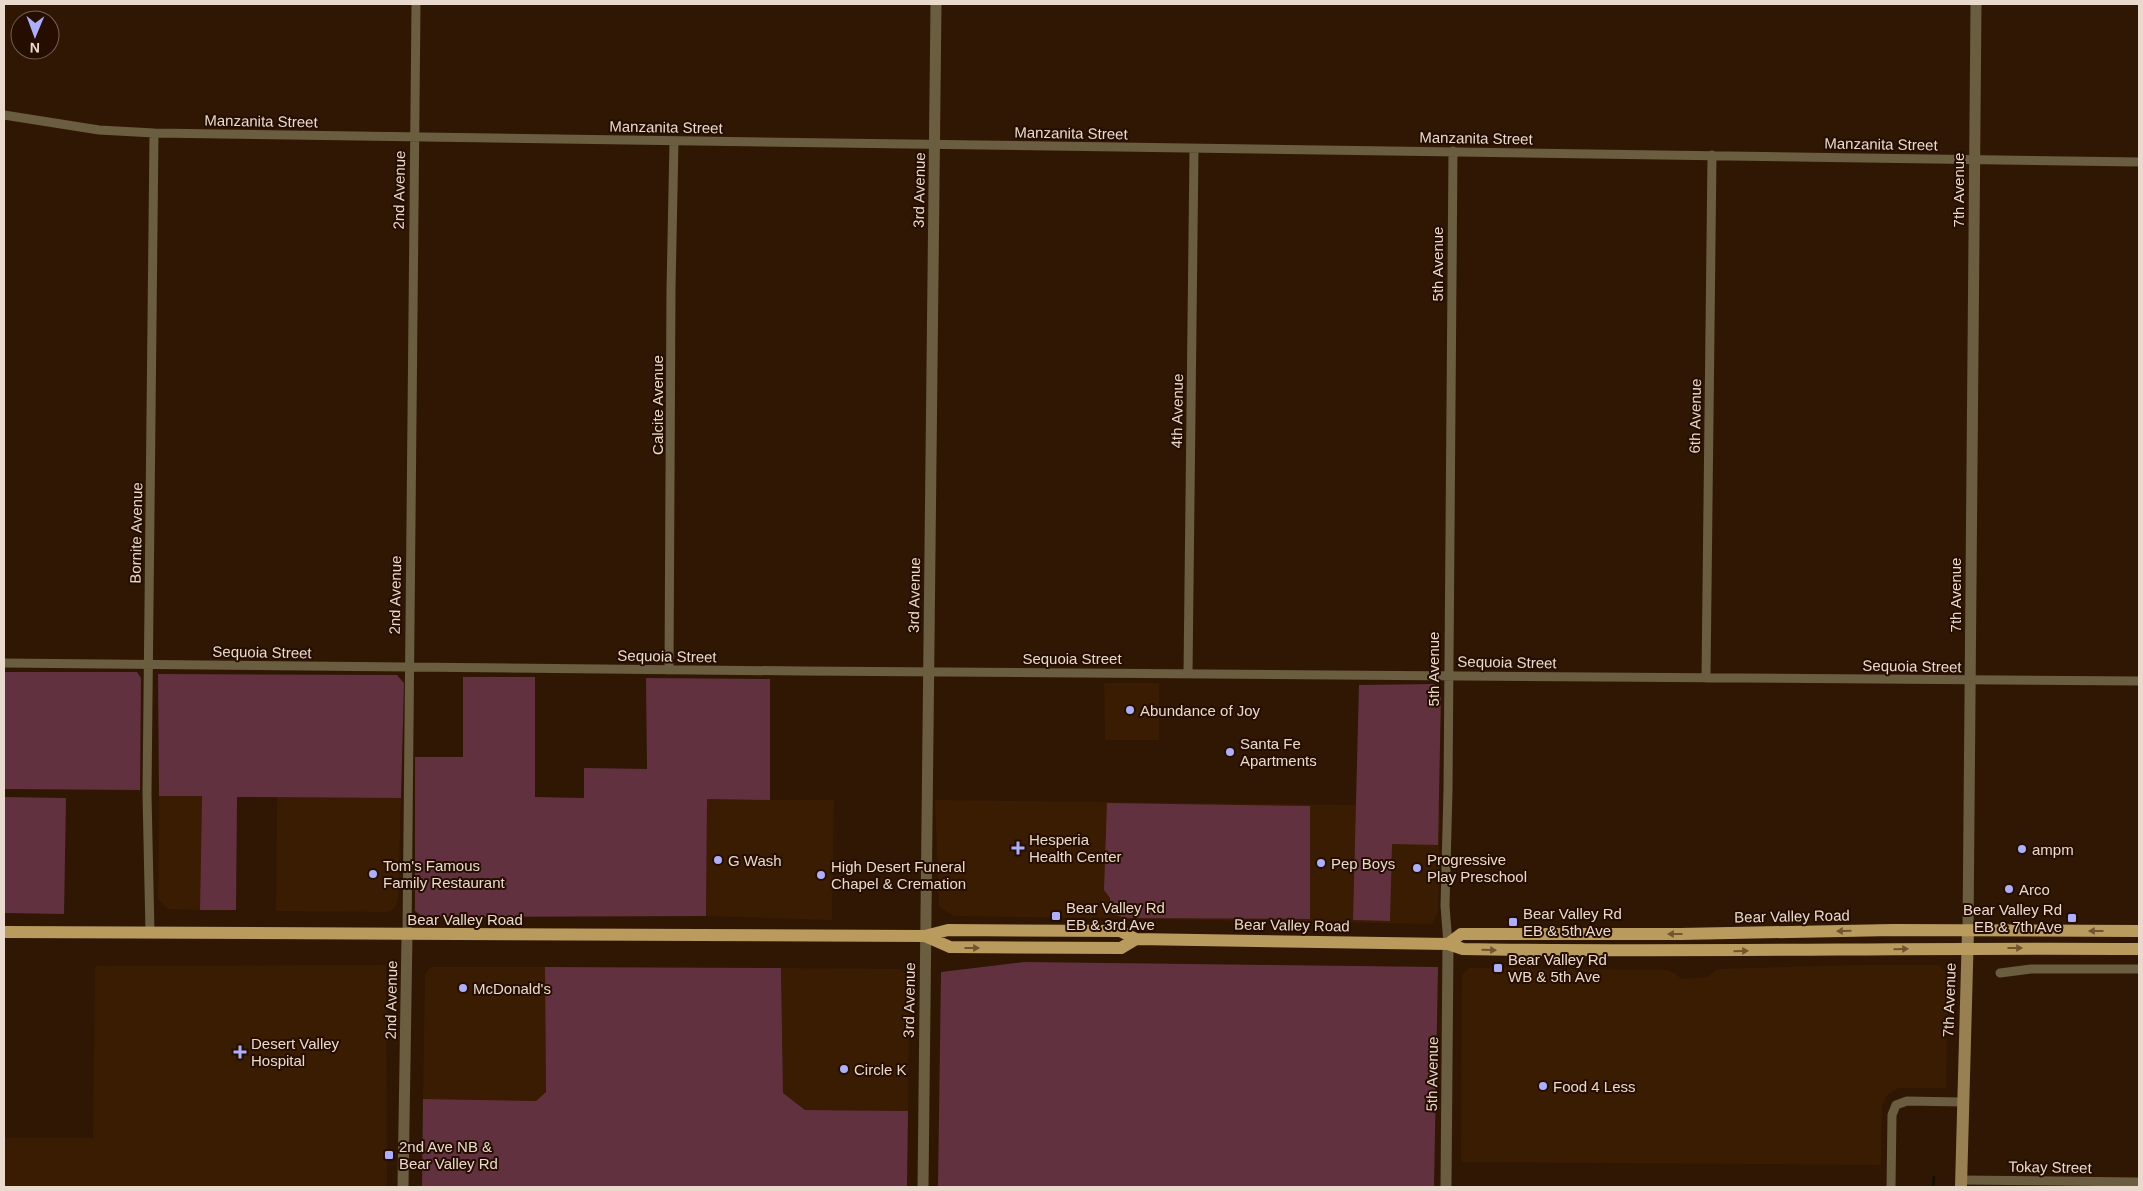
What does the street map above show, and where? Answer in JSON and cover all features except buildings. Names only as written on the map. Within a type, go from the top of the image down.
[{"type":"main road","name":"Bear Valley Road","points":[[4,932],[407,936],[925,936],[948,930],[1120,931],[1136,939],[1448,944],[1463,950],[1692,952],[1967,948],[2139,949]]},
{"type":"main road","name":"Bear Valley Road","points":[[1448,944],[1461,934],[1968,930],[2139,931]]},
{"type":"main road","name":"7th Avenue","points":[[1961,1184],[1968,930]]},
{"type":"main road","points":[[1692,952],[1694,944],[1700,942],[1764,940],[1794,932]]},
{"type":"main road","name":"Bear Valley Road","points":[[925,936],[950,948],[1121,948],[1136,939]]},
{"type":"street","name":"2nd Avenue","points":[[402,1187],[407,936],[416,4]]},
{"type":"street","name":"3rd Avenue","points":[[923,1187],[936,4]]},
{"type":"street","name":"7th Avenue","points":[[1968,930],[1976,4]]},
{"type":"street","name":"Manzanita Street","points":[[4,115],[98,130],[154,133],[2139,162]]},
{"type":"street","name":"Bornite Avenue","points":[[150,933],[147,813],[154,133]]},
{"type":"street","name":"Calcite Avenue","points":[[669,670],[671,298],[674,141]]},
{"type":"street","name":"4th Avenue","points":[[1188,673],[1194,148]]},
{"type":"street","name":"5th Avenue","points":[[1446,1187],[1448,944],[1445,906],[1453,151]]},
{"type":"street","name":"6th Avenue","points":[[1706,678],[1712,155]]},
{"type":"street","name":"Sequoia Street","points":[[4,663],[2139,681]]},
{"type":"street","points":[[2000,973],[2031,969],[2139,969]]},
{"type":"street","points":[[1891,1187],[1892,1115],[1896,1106],[1907,1101],[1962,1102]]},
{"type":"street","name":"Tokay Street","points":[[1961,1184],[2139,1182]]},
{"type":"shaded area","points":[[4,672],[137,672],[141,678],[140,790],[4,789]]},
{"type":"shaded area","points":[[158,674],[397,675],[404,683],[401,798],[237,797],[236,910],[200,910],[202,796],[159,796]]},
{"type":"shaded area","points":[[463,677],[535,677],[535,797],[584,798],[584,768],[647,769],[646,678],[770,679],[770,800],[707,799],[706,916],[423,917],[415,911],[415,757],[463,757]]},
{"type":"shaded area","points":[[1104,683],[1159,683],[1159,740],[1105,740]]},
{"type":"shaded area","points":[[1434,684],[1441,695],[1438,845],[1392,844],[1390,921],[1353,920],[1359,685]]},
{"type":"shaded area","points":[[159,796],[202,796],[200,910],[168,909],[158,899]]},
{"type":"shaded area","points":[[4,797],[66,798],[64,914],[4,913]]},
{"type":"shaded area","points":[[277,797],[401,798],[398,900],[395,908],[387,912],[276,911]]},
{"type":"shaded area","points":[[707,799],[834,800],[832,920],[706,916]]},
{"type":"shaded area","points":[[935,800],[1440,806],[1438,913],[1432,924],[954,916],[939,907]]},
{"type":"shaded area","points":[[1107,803],[1310,806],[1310,919],[1125,918],[1111,913],[1110,898],[1104,890]]},
{"type":"shaded area","points":[[1024,962],[1438,967],[1434,1187],[938,1187],[941,972]]},
{"type":"shaded area","name":"Desert Valley Hospital","points":[[386,965],[387,1187],[4,1187],[4,1138],[93,1138],[95,966]]},
{"type":"shaded area","points":[[1939,965],[1948,975],[1946,1088],[1899,1088],[1888,1094],[1882,1105],[1881,1165],[1461,1162],[1462,975],[1470,968],[1669,970],[1682,979],[1707,977],[1717,969]]},
{"type":"shaded area","points":[[431,967],[545,967],[546,1092],[536,1101],[423,1099],[425,974]]},
{"type":"shaded area","points":[[545,967],[781,968],[783,1093],[805,1110],[908,1111],[907,1187],[422,1187],[423,1099],[536,1101],[546,1092]]},
{"type":"shaded area","points":[[781,968],[901,969],[909,979],[908,1111],[805,1110],[783,1093]]},
{"type":"waterway","points":[[1933,1187],[1934,1177]]},
{"type":"place","name":"Abundance of Joy","points":[[1130,710]]},
{"type":"place","name":"Santa Fe Apartments","points":[[1230,752]]},
{"type":"place","name":"Hesperia Health Center","points":[[1018,848]]},
{"type":"place","name":"ampm","points":[[2022,849]]},
{"type":"place","name":"G Wash","points":[[718,860]]},
{"type":"place","name":"Pep Boys","points":[[1321,863]]},
{"type":"place","name":"Progressive Play Preschool","points":[[1417,868]]},
{"type":"place","name":"Tom's Famous Family Restaurant","points":[[373,874]]},
{"type":"place","name":"High Desert Funeral Chapel & Cremation","points":[[821,875]]},
{"type":"place","name":"Arco","points":[[2009,889]]},
{"type":"place","name":"Bear Valley Rd EB & 3rd Ave","points":[[1056,916]]},
{"type":"place","name":"Bear Valley Rd EB & 7th Ave","points":[[2072,918]]},
{"type":"place","name":"Bear Valley Rd EB & 5th Ave","points":[[1513,922]]},
{"type":"place","name":"Bear Valley Rd WB & 5th Ave","points":[[1498,968]]},
{"type":"place","name":"McDonald's","points":[[463,988]]},
{"type":"place","name":"Desert Valley Hospital","points":[[240,1052]]},
{"type":"place","name":"Circle K","points":[[844,1069]]},
{"type":"place","name":"Food 4 Less","points":[[1543,1086]]},
{"type":"place","name":"2nd Ave NB & Bear Valley Rd","points":[[389,1155]]}]
